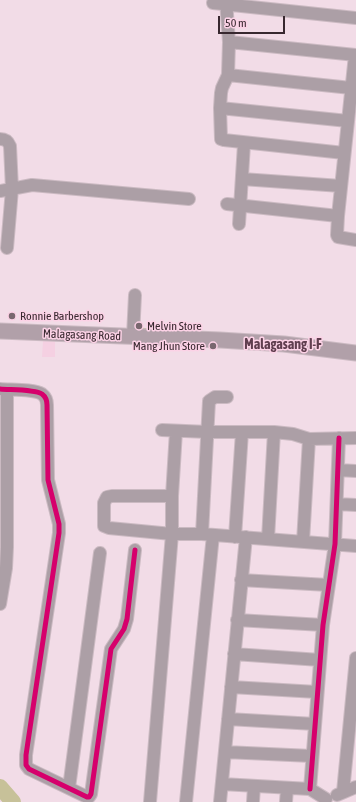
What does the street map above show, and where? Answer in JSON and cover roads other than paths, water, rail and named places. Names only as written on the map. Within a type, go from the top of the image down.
[{"type":"main road","name":"Malagasang Road","points":[[0,331],[284,344],[356,353]]},
{"type":"street","points":[[227,2],[229,42],[228,75],[222,88],[220,108],[220,136],[222,139],[244,144],[344,153]]},
{"type":"street","points":[[213,3],[227,2],[356,18]]},
{"type":"street","points":[[229,42],[356,55],[344,153],[337,235],[338,237],[356,240]]},
{"type":"street","points":[[228,75],[352,88]]},
{"type":"street","points":[[220,108],[348,121]]},
{"type":"street","points":[[0,139],[5,139],[9,142],[10,146],[6,190],[7,248]]},
{"type":"street","points":[[239,224],[244,144]]},
{"type":"street","points":[[242,179],[341,186]]},
{"type":"street","points":[[6,190],[32,185],[189,199]]},
{"type":"street","points":[[227,204],[338,216]]},
{"type":"street","points":[[133,336],[135,295]]},
{"type":"street","points":[[0,604],[6,568],[7,547],[4,390],[37,392],[43,395],[48,405],[48,480],[59,524],[59,533],[26,761],[29,769],[89,797],[92,794],[110,654],[111,649],[124,628],[127,619],[135,550]]},
{"type":"street","points":[[186,802],[208,534],[209,401],[215,397],[227,397]]},
{"type":"street","points":[[162,430],[274,432],[293,434],[309,439],[356,438]]},
{"type":"street","points":[[150,802],[172,534],[172,496],[176,431]]},
{"type":"street","points":[[220,802],[241,580],[240,537],[242,432]]},
{"type":"street","points":[[268,539],[274,432]]},
{"type":"street","points":[[310,789],[323,625],[335,544],[339,438]]},
{"type":"street","points":[[303,542],[309,439]]},
{"type":"street","points":[[338,470],[356,471]]},
{"type":"street","points":[[172,496],[108,497],[104,503],[104,526],[109,528],[172,534],[208,534],[356,546]]},
{"type":"street","points":[[337,504],[356,505]]},
{"type":"street","points":[[69,788],[100,553]]},
{"type":"street","points":[[241,580],[328,585]]},
{"type":"street","points":[[237,620],[323,625]]},
{"type":"street","points":[[234,654],[320,660]]},
{"type":"street","points":[[343,792],[356,658]]},
{"type":"street","points":[[231,687],[317,692]]},
{"type":"street","points":[[228,719],[315,724]]},
{"type":"street","points":[[225,752],[312,756]]},
{"type":"street","points":[[222,784],[310,789],[326,800],[356,787]]},
{"type":"street","points":[[252,802],[254,786]]},
{"type":"street","points":[[286,802],[287,788]]},
{"type":"waterway","points":[[143,329],[151,330]]},
{"type":"waterway","points":[[0,787],[13,802]]},
{"type":"place","name":"Ronnie Barbershop","points":[[12,316]]},
{"type":"place","name":"Melvin Store","points":[[139,326]]},
{"type":"place","name":"Mang Jhun Store","points":[[213,346]]},
{"type":"district","name":"Malagasang I-F","points":[[283,345]]}]
